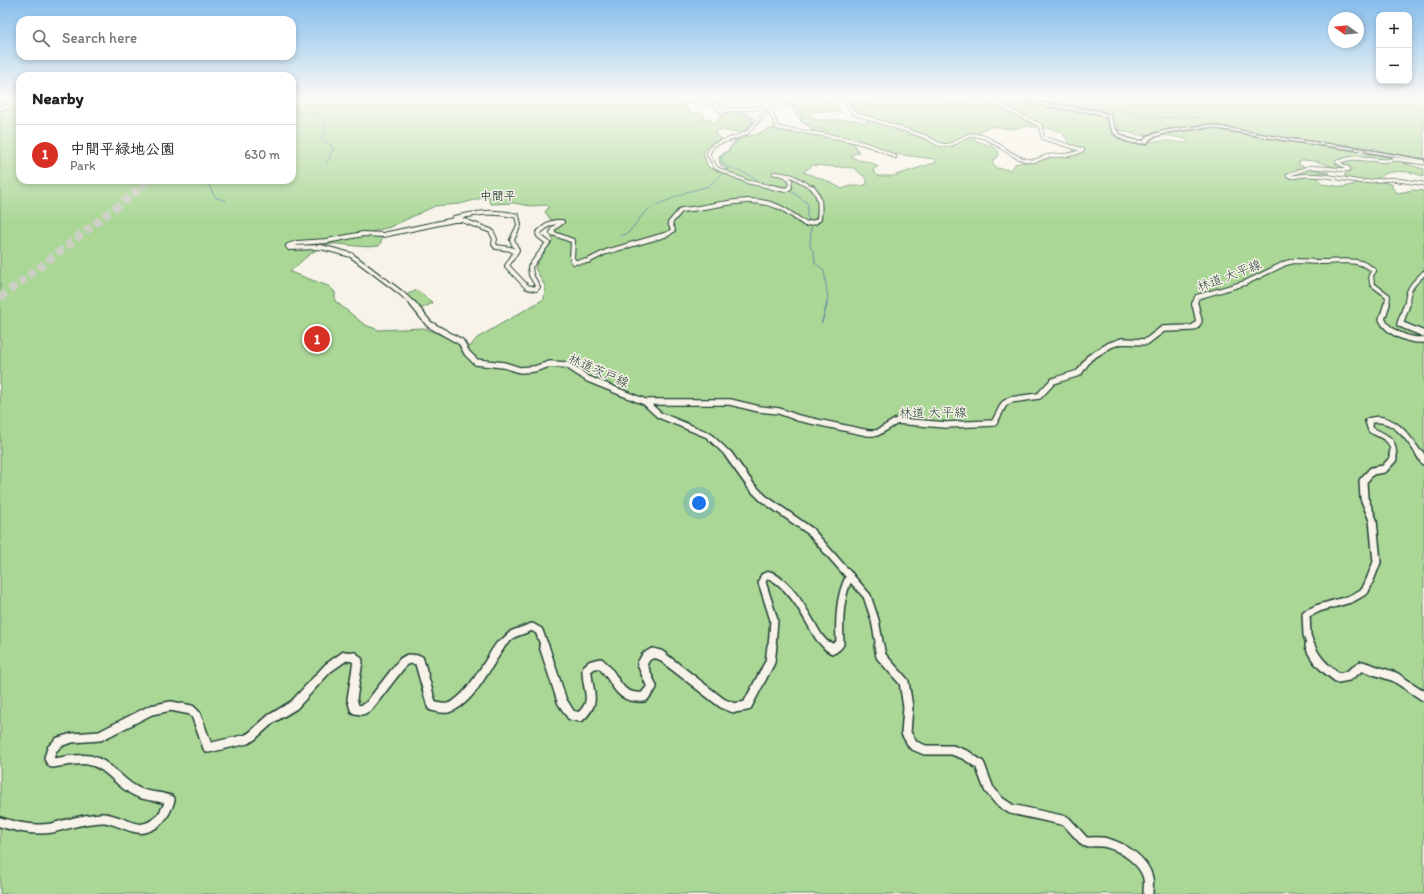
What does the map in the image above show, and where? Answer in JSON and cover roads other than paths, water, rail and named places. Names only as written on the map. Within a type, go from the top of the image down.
[{"type":"main road","points":[[1127,139],[1137,142],[1145,142],[1148,139]]},
{"type":"main road","points":[[1288,139],[1336,145],[1424,162]]},
{"type":"street","points":[[426,226],[426,223],[428,222],[440,221],[470,214],[494,212],[519,217],[520,221],[518,231],[512,240],[517,250],[507,263],[507,267],[527,287],[536,289],[538,287],[531,275],[530,267],[548,242],[539,236],[538,233],[540,230],[555,221],[562,222],[553,229],[552,232],[573,241],[572,258],[574,262],[580,263],[592,261],[604,253],[637,244],[652,237],[671,233],[673,230],[670,223],[681,210],[700,209],[719,204],[755,201],[779,207],[805,224],[815,222],[819,219],[819,194],[816,189],[798,178],[776,172],[774,173],[786,176],[791,180],[789,189],[781,189],[748,182],[716,168],[708,154],[710,148],[717,143],[734,139]]},
{"type":"street","points":[[840,139],[887,152],[896,157]]},
{"type":"street","points":[[929,139],[942,145],[952,145],[962,139]]},
{"type":"street","points":[[984,139],[999,144],[1021,159],[1034,162],[1040,160],[1044,156],[1076,154],[1084,150],[1045,139]]},
{"type":"street","points":[[1424,162],[1395,159],[1386,161],[1352,158],[1337,162],[1349,169],[1348,170],[1310,167],[1296,170],[1288,175],[1296,177],[1306,175],[1326,176],[1366,182],[1380,179],[1391,179],[1424,184]]},
{"type":"street","points":[[426,226],[454,220],[462,220],[491,231],[495,239],[494,244],[496,247],[512,249],[514,252]]},
{"type":"street","name":"林道茨戸線","points":[[426,226],[384,235],[363,234],[327,241],[297,243],[288,246],[289,248],[294,249],[321,247],[351,256],[386,280],[413,304],[429,324],[461,342],[467,353],[476,362],[504,365],[520,370],[534,369],[550,364],[567,365],[577,374],[646,402]]},
{"type":"street","name":"林道 大平線","points":[[646,402],[730,402],[759,409],[779,411],[798,418],[868,433],[877,433],[896,422],[910,421],[946,426],[968,423],[994,423],[998,419],[1005,403],[1022,397],[1038,397],[1043,394],[1045,388],[1050,382],[1081,372],[1090,357],[1114,343],[1143,343],[1147,342],[1163,329],[1184,329],[1191,328],[1196,325],[1198,315],[1194,306],[1197,297],[1245,284],[1286,263],[1294,261],[1354,262],[1366,264],[1371,267],[1374,271],[1371,275],[1372,284],[1388,296],[1386,308],[1382,314],[1384,325],[1392,331],[1418,342],[1424,340]]},
{"type":"street","points":[[1424,273],[1412,284],[1407,292],[1407,305],[1400,324],[1424,334]]},
{"type":"street","points":[[646,402],[659,415],[708,435],[730,456],[750,486],[763,498],[810,531],[867,596],[875,620],[881,656],[904,682],[908,706],[906,733],[913,745],[925,750],[952,750],[966,755],[980,765],[989,789],[999,802],[1011,809],[1066,821],[1085,842],[1106,843],[1124,851],[1146,873],[1148,879],[1148,894]]},
{"type":"street","points":[[1424,461],[1413,443],[1399,428],[1386,421],[1376,418],[1368,421],[1371,430],[1390,440],[1394,448],[1393,459],[1384,469],[1372,471],[1363,481],[1364,498],[1373,520],[1377,562],[1365,591],[1351,599],[1318,608],[1306,614],[1306,630],[1312,652],[1323,668],[1338,678],[1348,676],[1362,666],[1379,670],[1413,687],[1424,696]]},
{"type":"street","points":[[0,822],[34,829],[50,828],[91,817],[116,820],[137,829],[144,828],[163,817],[170,800],[164,797],[136,792],[106,767],[91,760],[83,759],[52,763],[49,758],[52,749],[60,742],[72,738],[100,736],[151,710],[171,706],[191,710],[196,715],[208,748],[247,739],[271,719],[294,705],[328,668],[346,656],[354,657],[358,661],[359,667],[352,698],[352,706],[355,709],[362,710],[369,706],[403,662],[408,659],[419,660],[432,706],[450,708],[467,694],[507,638],[524,629],[532,627],[539,631],[562,702],[571,715],[580,717],[587,712],[591,706],[592,695],[586,677],[587,669],[592,665],[600,663],[606,667],[621,692],[628,697],[644,697],[652,687],[642,664],[646,656],[653,653],[660,655],[729,707],[739,708],[747,706],[770,662],[774,634],[774,620],[762,582],[764,577],[770,575],[777,578],[800,605],[826,647],[833,649],[840,644],[838,624],[845,585],[850,576]]},
{"type":"waterway","points":[[321,139],[331,145],[334,150],[330,153],[330,158],[326,164]]},
{"type":"waterway","points":[[740,139],[722,155],[721,162],[753,177],[762,183],[770,185]]},
{"type":"waterway","points":[[621,236],[628,233],[645,212],[652,207],[687,192],[709,186],[728,168]]},
{"type":"waterway","points":[[208,184],[215,197],[226,201]]},
{"type":"waterway","points":[[790,190],[808,204],[807,216],[810,222]]},
{"type":"waterway","points":[[811,225],[810,247],[814,252],[815,263],[824,270],[828,299],[826,305]]},
{"type":"waterway","points":[[822,322],[827,304]]},
{"type":"tunnel","points":[[141,188],[146,184]]},
{"type":"tunnel","points":[[0,298],[142,187]]},
{"type":"place","name":"中間平緑地公園","points":[[317,339]]},
{"type":"district","name":"中間平","points":[[498,196]]}]
